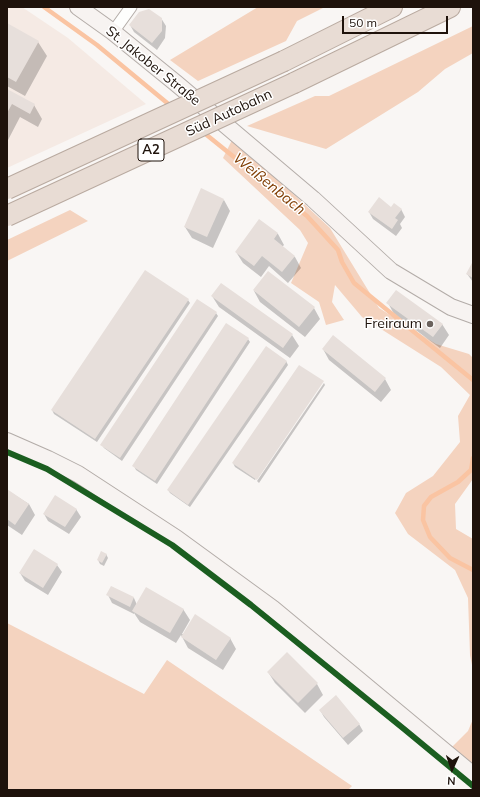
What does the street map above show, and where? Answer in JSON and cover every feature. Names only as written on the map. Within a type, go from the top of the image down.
[{"type":"highway","name":"Süd Autobahn","points":[[7,189],[284,61],[392,7]]},
{"type":"highway","name":"Süd Autobahn","points":[[7,216],[294,83],[450,7]]},
{"type":"main road","name":"St. Jakober Straße","points":[[78,7],[113,32],[177,84],[312,199],[391,271],[450,307],[473,315]]},
{"type":"main road","points":[[7,441],[78,474],[189,548],[268,605],[473,775]]},
{"type":"street","points":[[113,32],[131,7]]},
{"type":"shaded area","points":[[7,7],[22,7],[68,38],[146,104],[7,168]]},
{"type":"shaded area","points":[[258,7],[325,7],[297,21],[286,41],[198,81],[170,60]]},
{"type":"shaded area","points":[[473,26],[473,53],[445,69],[418,92],[326,149],[247,126],[315,96],[329,96]]},
{"type":"shaded area","points":[[233,138],[330,228],[379,308],[436,344],[469,354],[473,358],[473,479],[455,504],[456,529],[473,539],[473,670],[470,655],[468,598],[455,570],[408,534],[395,513],[406,493],[433,476],[460,442],[458,416],[470,395],[441,367],[362,317],[335,285],[332,302],[344,320],[326,325],[319,302],[291,283],[308,243],[300,230],[223,158]]},
{"type":"shaded area","points":[[70,210],[88,221],[7,261],[7,240]]},
{"type":"shaded area","points":[[7,623],[144,694],[167,660],[352,786],[348,790],[7,790]]},
{"type":"shaded area","points":[[473,719],[473,767],[451,748],[468,731]]},
{"type":"building","points":[[149,9],[162,18],[162,31],[152,43],[129,25],[139,12]]},
{"type":"building","points":[[7,23],[39,41],[16,82],[7,77]]},
{"type":"building","points":[[7,89],[35,104],[30,114],[12,104],[7,113]]},
{"type":"building","points":[[201,188],[224,199],[207,237],[184,227]]},
{"type":"building","points":[[379,197],[391,207],[394,203],[402,209],[395,218],[398,220],[392,229],[368,212]]},
{"type":"building","points":[[259,219],[278,233],[274,239],[295,256],[282,272],[262,256],[254,266],[235,252]]},
{"type":"building","points":[[473,261],[473,278],[466,274]]},
{"type":"building","points":[[145,270],[189,299],[95,439],[51,410]]},
{"type":"building","points":[[268,271],[315,307],[299,327],[253,290]]},
{"type":"building","points":[[221,283],[293,334],[283,348],[211,296]]},
{"type":"building","points":[[396,290],[443,324],[433,337],[386,303]]},
{"type":"building","points":[[197,299],[217,312],[120,458],[100,445]]},
{"type":"building","points":[[226,323],[249,338],[155,481],[132,466]]},
{"type":"building","points":[[333,335],[386,378],[375,392],[322,349]]},
{"type":"building","points":[[266,346],[287,361],[188,505],[167,490]]},
{"type":"building","points":[[299,365],[324,381],[257,480],[232,463]]},
{"type":"building","points":[[7,489],[29,504],[15,525],[7,519]]},
{"type":"building","points":[[55,495],[77,509],[65,527],[43,514]]},
{"type":"building","points":[[34,549],[58,564],[43,588],[19,573]]},
{"type":"building","points":[[101,551],[107,554],[102,563],[97,560]]},
{"type":"building","points":[[111,586],[134,597],[130,607],[106,595]]},
{"type":"building","points":[[146,587],[184,609],[170,633],[132,611]]},
{"type":"building","points":[[195,614],[231,638],[216,660],[181,637]]},
{"type":"building","points":[[287,652],[318,683],[298,703],[267,672]]},
{"type":"building","points":[[336,695],[360,724],[343,738],[319,710]]},
{"type":"waterway","name":"Weißenbach","points":[[44,7],[97,45],[172,107]]},
{"type":"waterway","name":"Weißenbach","points":[[203,132],[307,216],[338,250],[342,262],[354,283],[473,380]]},
{"type":"waterway","points":[[473,458],[471,470],[458,482],[431,497],[424,506],[423,520],[430,537],[450,558],[473,570]]},
{"type":"cycle path","points":[[7,452],[47,469],[172,545],[251,605],[473,786]]},
{"type":"place","name":"Freiraum","points":[[430,324]]}]
